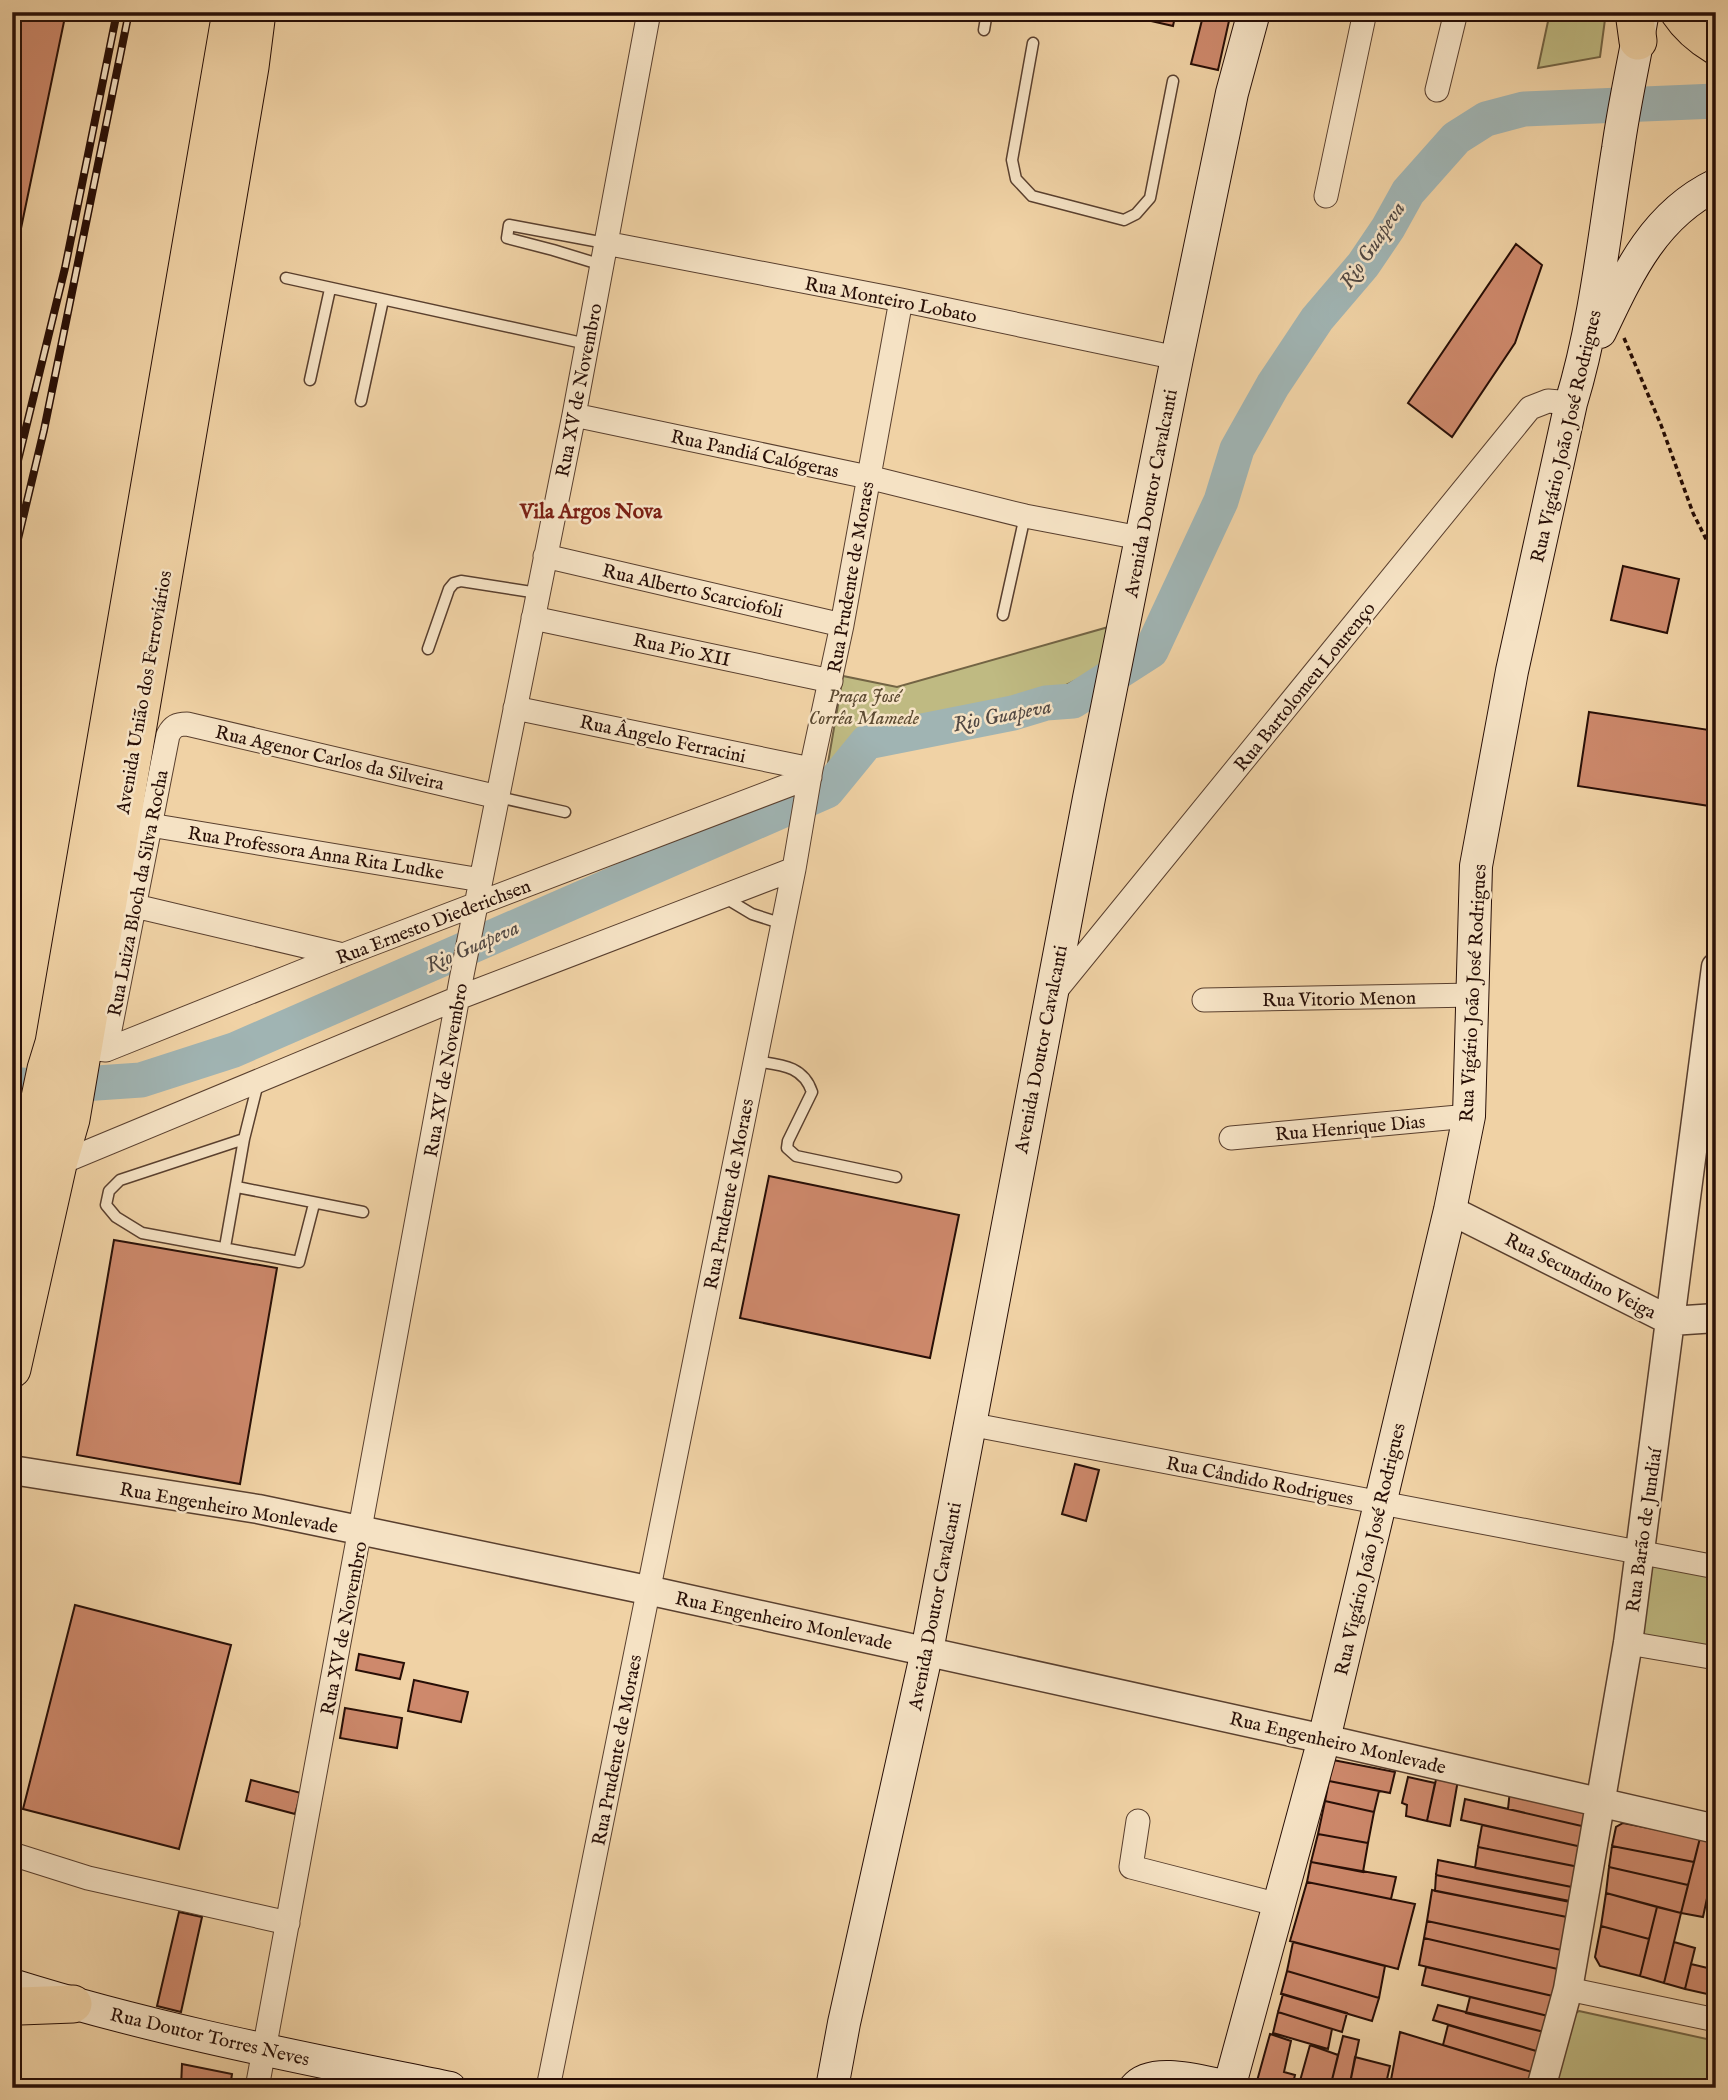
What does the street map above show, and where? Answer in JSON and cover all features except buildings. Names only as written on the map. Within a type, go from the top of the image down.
[{"type":"main road","name":"Avenida União dos Ferroviários","points":[[74,1052],[231,12]]},
{"type":"main road","name":"Avenida União dos Ferroviários","points":[[12,1231],[54,1118],[74,1052],[257,12]]},
{"type":"main road","name":"Avenida Doutor Cavalcanti","points":[[832,2088],[926,1651],[1140,538],[1231,100],[1254,12]]},
{"type":"main road","points":[[1679,12],[1703,38],[1716,46]]},
{"type":"main road","name":"Rua Vigário João José Rodrigues","points":[[1229,2087],[1324,1739],[1450,1210],[1469,1116],[1476,866],[1512,671],[1601,269],[1638,22]]},
{"type":"main road","points":[[1575,389],[1623,285],[1643,249],[1675,211],[1701,192],[1716,185]]},
{"type":"main road","name":"Avenida União dos Ferroviários","points":[[12,1369],[58,1164],[54,1118]]},
{"type":"main road","name":"Rua Doutor Torres Neves","points":[[12,1985],[73,2004],[264,2050],[450,2088]]},
{"type":"main road","points":[[12,2005],[73,2004]]},
{"type":"main road","points":[[1135,2088],[1150,2077],[1166,2076],[1229,2087]]},
{"type":"street","name":"Rua XV de Novembro","points":[[257,2088],[460,989],[574,415],[649,12]]},
{"type":"street","points":[[1326,196],[1366,12]]},
{"type":"street","points":[[1437,90],[1456,12]]},
{"type":"street","name":"Rua Monteiro Lobato","points":[[603,254],[901,300],[1177,358]]},
{"type":"street","name":"Rua Prudente de Moraes","points":[[548,2088],[831,681],[901,300]]},
{"type":"street","name":"Rua Bartolomeu Lourenço","points":[[1050,998],[1530,408],[1575,389]]},
{"type":"street","name":"Rua Pandiá Calógeras","points":[[574,415],[868,477],[1025,516],[1140,538]]},
{"type":"street","name":"Rua Alberto Scarciofoli","points":[[545,555],[842,625]]},
{"type":"street","name":"Rua Pio XII","points":[[533,618],[831,681]]},
{"type":"street","name":"Rua Ângelo Ferracini","points":[[515,708],[809,780]]},
{"type":"street","name":"Rua Agenor Carlos da Silveira","points":[[168,735],[178,724],[187,724],[498,797]]},
{"type":"street","name":"Rua Luiza Bloch da Silva Rocha","points":[[74,1052],[135,906],[168,735]]},
{"type":"street","name":"Rua Ernesto Diederichsen","points":[[74,1052],[343,955],[475,915],[809,780]]},
{"type":"street","name":"Rua Professora Anna Rita Ludke","points":[[150,825],[481,880]]},
{"type":"street","points":[[58,1164],[258,1083],[460,989],[722,896],[796,857]]},
{"type":"street","points":[[135,906],[343,955]]},
{"type":"street","name":"Rua Barão de Jundiaí","points":[[1541,2088],[1568,1989],[1628,1643],[1716,967]]},
{"type":"street","name":"Rua Vitorio Menon","points":[[1204,1000],[1474,995]]},
{"type":"street","name":"Rua Henrique Dias","points":[[1231,1138],[1469,1116]]},
{"type":"street","name":"Rua Secundino Veiga","points":[[1450,1210],[1671,1321],[1716,1318]]},
{"type":"street","name":"Rua Cândido Rodrigues","points":[[969,1423],[1716,1567]]},
{"type":"street","name":"Rua Engenheiro Monlevade","points":[[12,1470],[258,1509],[647,1590],[1324,1739],[1716,1829]]},
{"type":"street","points":[[1628,1643],[1716,1658]]},
{"type":"street","points":[[1138,1821],[1131,1867],[1279,1905]]},
{"type":"street","points":[[12,1854],[88,1878],[288,1923]]},
{"type":"street","points":[[1568,1989],[1716,2020]]},
{"type":"lane","points":[[984,30],[987,12]]},
{"type":"lane","points":[[1033,43],[1012,160],[1016,179],[1032,196],[1124,220],[1136,214],[1150,198],[1173,81]]},
{"type":"lane","points":[[509,225],[603,254],[554,250],[507,238],[509,225]]},
{"type":"lane","points":[[286,278],[587,344]]},
{"type":"lane","points":[[310,380],[330,289]]},
{"type":"lane","points":[[361,401],[383,300]]},
{"type":"lane","points":[[1003,615],[1025,516]]},
{"type":"lane","points":[[428,649],[449,589],[454,583],[461,581],[538,593]]},
{"type":"lane","points":[[498,797],[565,812]]},
{"type":"lane","points":[[722,896],[751,914],[783,924]]},
{"type":"lane","points":[[755,1061],[796,1070],[808,1081],[812,1092],[789,1141],[787,1148],[790,1153],[896,1177]]},
{"type":"lane","points":[[225,1247],[244,1139],[258,1083]]},
{"type":"lane","points":[[244,1139],[120,1180],[109,1191],[106,1205],[116,1217],[142,1233],[299,1262],[314,1204]]},
{"type":"lane","points":[[237,1187],[363,1212]]},
{"type":"path","points":[[1623,337],[1661,425],[1693,513],[1716,559]]},
{"type":"green space","points":[[1550,12],[1606,12],[1600,57],[1538,68]]},
{"type":"green space","name":"Praça José Corrêa Mamede","points":[[1112,626],[1107,665],[1052,692],[924,717],[857,738],[825,780],[843,676],[897,687]]},
{"type":"green space","points":[[1656,1561],[1716,1572],[1716,1651],[1642,1637],[1644,1571]]},
{"type":"green space","points":[[1579,2011],[1716,2041],[1716,2088],[1552,2088],[1570,2017]]},
{"type":"waterway","name":"Rio Guapeva","points":[[12,1084],[38,1087],[141,1080],[234,1050],[827,791],[867,742],[1013,713],[1046,703],[1073,701],[1151,651],[1221,501],[1237,449],[1273,385],[1317,319],[1363,265],[1408,192],[1456,138],[1486,119],[1524,109],[1716,101]]},
{"type":"railway","points":[[12,485],[65,268],[117,12]]},
{"type":"railway","points":[[12,564],[44,430],[129,12]]},
{"type":"district","name":"Vila Argos Nova","points":[[591,511]]}]
